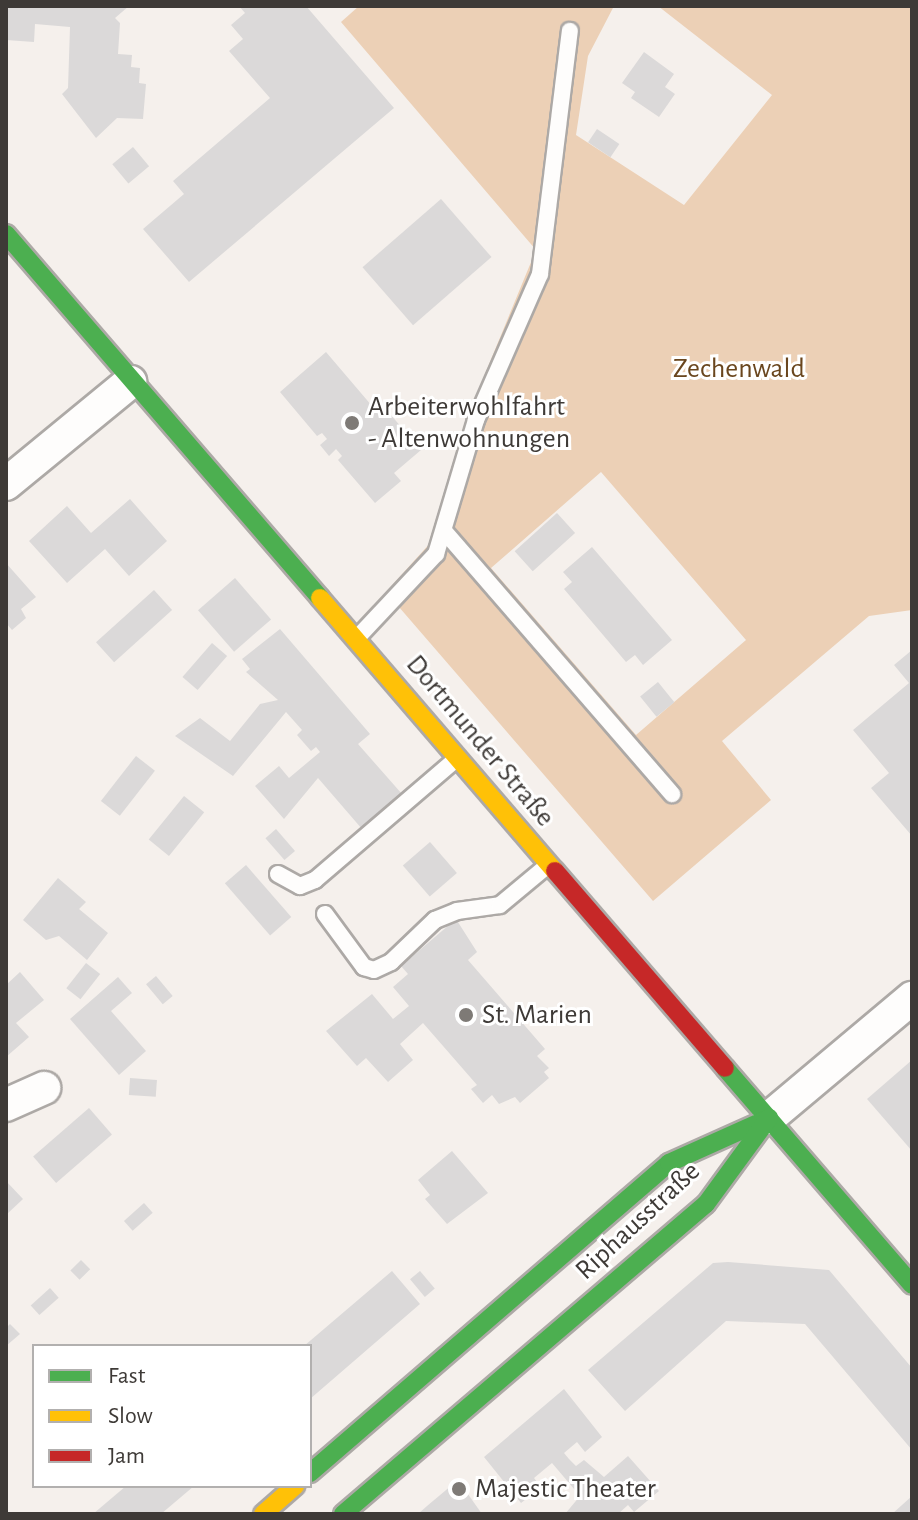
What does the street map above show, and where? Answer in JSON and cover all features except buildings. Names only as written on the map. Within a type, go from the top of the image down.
[{"type":"main road","name":"Dortmunder Straße","points":[[6,234],[130,382],[356,638],[912,1285]]},
{"type":"main road","name":"Riphausstraße","points":[[312,1471],[669,1163],[769,1118]]},
{"type":"main road","name":"Riphausstraße","points":[[343,1514],[706,1204],[769,1118]]},
{"type":"main road","points":[[263,1514],[293,1488]]},
{"type":"street","points":[[6,484],[130,382]]},
{"type":"street","points":[[769,1118],[912,998]]},
{"type":"street","points":[[6,1105],[44,1088]]},
{"type":"lane","points":[[356,638],[436,554],[476,420],[540,274],[570,31]]},
{"type":"lane","points":[[445,532],[672,794]]},
{"type":"lane","points":[[278,874],[300,886],[315,880],[457,758]]},
{"type":"lane","points":[[325,914],[364,967],[374,970],[391,962],[435,920],[457,911],[500,905],[549,865]]},
{"type":"green space","name":"Zechenwald","points":[[359,6],[614,6],[588,56],[576,135],[684,205],[772,95],[658,6],[912,6],[912,610],[869,616],[722,741],[771,800],[653,901],[386,592],[432,541],[471,408],[536,250],[341,22]],"holes":[[[601,472],[746,640],[636,735],[491,568]]]},
{"type":"traffic: fast","points":[[6,234],[320,598]]},
{"type":"traffic: fast","points":[[725,1068],[912,1285]]},
{"type":"traffic: fast","points":[[343,1514],[706,1204],[769,1118]]},
{"type":"traffic: fast","points":[[312,1471],[669,1163],[767,1119]]},
{"type":"traffic: slow","points":[[320,598],[555,871]]},
{"type":"traffic: slow","points":[[263,1514],[293,1488]]},
{"type":"traffic: jam","points":[[555,871],[725,1068]]},
{"type":"place","name":"Arbeiterwohlfahrt - Altenwohnungen","points":[[352,423]]},
{"type":"place","name":"St. Marien","points":[[466,1015]]},
{"type":"place","name":"Majestic Theater","points":[[459,1489]]}]
